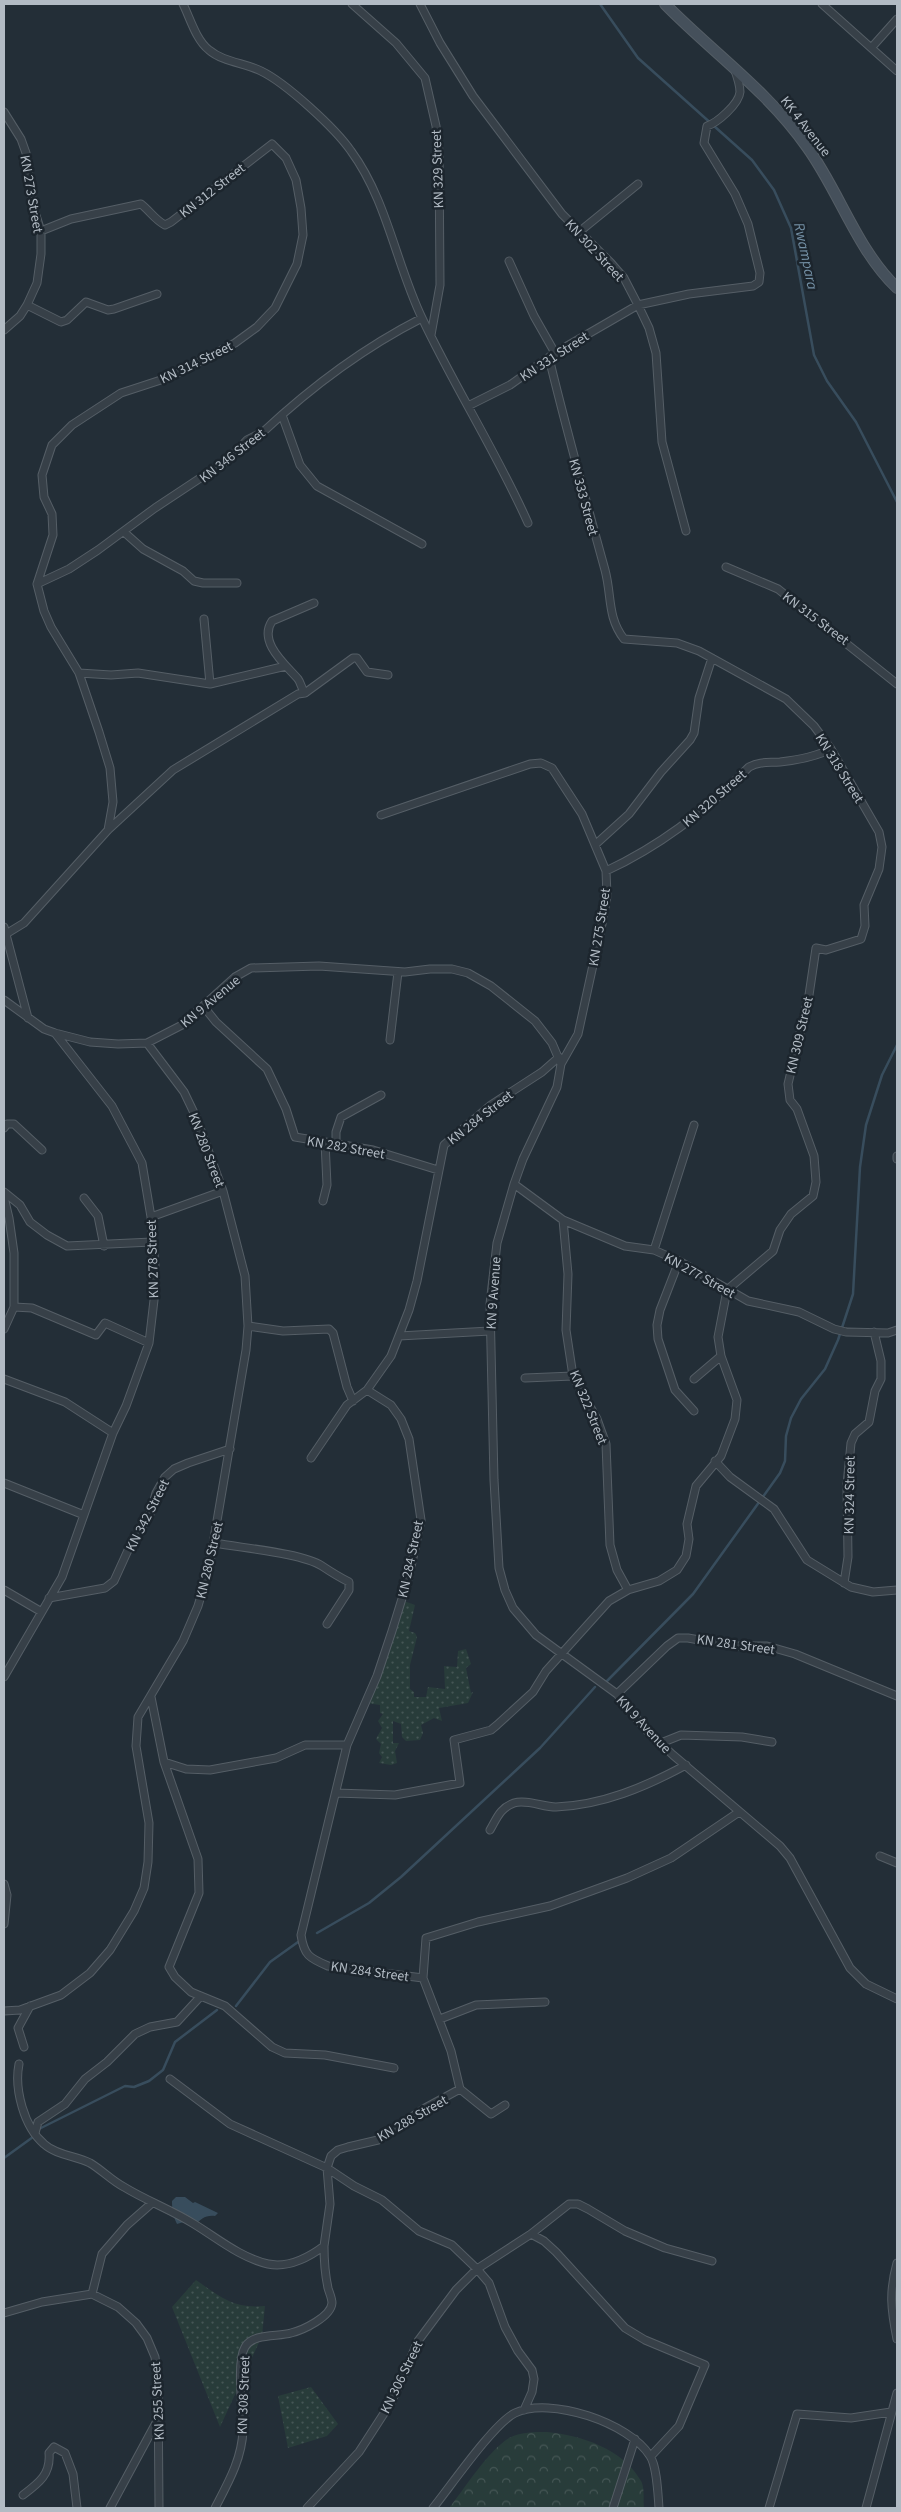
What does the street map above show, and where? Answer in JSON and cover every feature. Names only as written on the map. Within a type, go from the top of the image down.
[{"type":"main road","name":"KK 4 Avenue","points":[[665,4],[701,40],[734,67],[783,115],[808,148],[877,265],[897,288]]},
{"type":"street","points":[[183,4],[209,50],[228,60],[261,71],[286,86],[351,151],[371,185],[422,318],[448,372],[512,486],[528,523]]},
{"type":"street","name":"KN 329 Street","points":[[352,4],[396,43],[425,78],[436,126],[439,151],[440,285],[431,335]]},
{"type":"street","name":"KN 302 Street","points":[[420,4],[440,43],[473,96],[562,214],[624,278],[638,305],[649,328],[656,353],[662,442],[686,531]]},
{"type":"street","points":[[822,4],[897,71]]},
{"type":"street","points":[[872,47],[897,18]]},
{"type":"street","name":"KN 331 Street","points":[[468,406],[510,385],[555,353],[638,305],[689,294],[753,286],[758,282],[760,273],[748,224],[735,194],[704,143],[710,125],[737,100],[739,84],[734,67]]},
{"type":"street","name":"KN 273 Street","points":[[4,112],[21,139],[26,153],[33,206],[40,231],[37,283],[20,316],[4,330]]},
{"type":"street","name":"KN 312 Street","points":[[40,231],[71,219],[141,204],[151,212],[157,221],[164,225],[171,222],[272,144]]},
{"type":"street","name":"KN 314 Street","points":[[36,584],[53,535],[52,514],[44,497],[42,475],[52,445],[72,425],[121,393],[170,378],[235,343],[257,327],[275,308],[297,264],[303,235],[296,180],[286,158],[272,144]]},
{"type":"street","points":[[579,232],[638,184]]},
{"type":"street","points":[[509,261],[534,316],[555,353]]},
{"type":"street","points":[[27,305],[61,322],[67,320],[86,302],[108,310],[157,294]]},
{"type":"street","name":"KN 346 Street","points":[[36,584],[69,569],[124,532],[155,508],[229,459],[247,440],[263,432],[347,361],[385,336],[422,318]]},
{"type":"street","name":"KN 333 Street","points":[[555,353],[550,362],[570,446],[606,573],[612,620],[624,639]]},
{"type":"street","points":[[282,415],[300,465],[317,486],[422,544]]},
{"type":"street","points":[[124,532],[143,549],[183,571],[194,581],[203,583],[237,583]]},
{"type":"street","name":"KN 315 Street","points":[[726,567],[778,589],[897,684]]},
{"type":"street","points":[[36,584],[51,627],[79,673],[110,768],[113,802],[108,830]]},
{"type":"street","points":[[305,693],[301,688],[300,681],[274,652],[269,638],[268,626],[272,621],[314,603]]},
{"type":"street","points":[[204,619],[210,684]]},
{"type":"street","name":"KN 318 Street","points":[[624,639],[677,643],[700,651],[786,699],[814,726],[831,749],[872,817],[879,832],[882,847],[878,869],[864,905],[865,926],[861,939],[826,950],[816,948]]},
{"type":"street","points":[[28,1018],[5,930],[24,923],[108,830],[173,770],[298,694],[305,693],[353,658],[357,658],[367,672],[388,675]]},
{"type":"street","points":[[596,844],[629,814],[661,772],[690,740],[694,733],[699,698],[712,658]]},
{"type":"street","points":[[79,673],[111,675],[138,673],[210,684],[286,666]]},
{"type":"street","name":"KN 320 Street","points":[[606,872],[631,860],[675,832],[750,767],[761,761],[779,762],[809,758],[831,749]]},
{"type":"street","name":"KN 275 Street","points":[[381,815],[530,764],[541,763],[552,768],[582,814],[606,872],[606,896],[602,924],[578,1034],[560,1060]]},
{"type":"street","name":"KN 309 Street","points":[[727,1290],[773,1251],[780,1230],[791,1214],[813,1196],[816,1182],[814,1156],[797,1109],[790,1100],[788,1084],[809,994],[816,948]]},
{"type":"street","name":"KN 9 Avenue","points":[[4,1000],[28,1018],[54,1033],[90,1042],[118,1044],[147,1043],[182,1025],[235,977],[251,968],[319,966],[398,972],[430,968],[452,969],[468,973],[491,986],[535,1021],[552,1042],[560,1060],[553,1096],[523,1159],[497,1243],[490,1304],[499,1568],[505,1590],[523,1622],[536,1635],[592,1678],[617,1694],[647,1731],[780,1846],[790,1858],[850,1968],[866,1984],[897,1999]]},
{"type":"street","points":[[390,1040],[398,972]]},
{"type":"street","name":"KN 282 Street","points":[[204,1007],[216,1022],[268,1069],[286,1109],[295,1137],[373,1150],[438,1170]]},
{"type":"street","name":"KN 278 Street","points":[[4,1677],[40,1610],[62,1576],[113,1434],[126,1406],[149,1343],[154,1300],[155,1266],[151,1217],[143,1169],[132,1141],[112,1106],[54,1033]]},
{"type":"street","name":"KN 280 Street","points":[[4,2011],[30,2006],[60,1995],[90,1973],[110,1950],[134,1911],[140,1896],[148,1862],[149,1823],[136,1746],[138,1718],[183,1641],[198,1606],[215,1542],[230,1450],[248,1326],[245,1276],[223,1191],[192,1109],[174,1077],[147,1043]]},
{"type":"street","name":"KN 284 Street","points":[[423,1978],[328,1966],[313,1960],[304,1950],[301,1934],[346,1745],[377,1676],[392,1631],[409,1576],[421,1520],[409,1438],[391,1405],[367,1390],[391,1356],[409,1310],[423,1255],[444,1145],[491,1106],[560,1060]]},
{"type":"street","points":[[336,1143],[336,1132],[341,1117],[381,1095]]},
{"type":"street","points":[[4,1128],[8,1124],[14,1124],[42,1150]]},
{"type":"street","points":[[654,1250],[694,1125]]},
{"type":"street","points":[[323,1201],[327,1185],[325,1142]]},
{"type":"street","name":"KN 277 Street","points":[[514,1184],[562,1220],[625,1246],[654,1250],[679,1261],[748,1301],[799,1312],[846,1332],[888,1333],[897,1330]]},
{"type":"street","points":[[151,1217],[223,1191]]},
{"type":"street","points":[[4,1192],[20,1205],[30,1222],[46,1235],[67,1246],[104,1246],[152,1242]]},
{"type":"street","points":[[4,1197],[10,1218],[14,1253],[14,1307],[4,1329]]},
{"type":"street","points":[[84,1198],[98,1216],[104,1246]]},
{"type":"street","name":"KN 322 Street","points":[[562,1220],[568,1274],[566,1330],[573,1376],[597,1419],[606,1444],[610,1546],[617,1570],[628,1590]]},
{"type":"street","points":[[679,1261],[660,1310],[657,1325],[658,1339],[675,1390],[694,1410]]},
{"type":"street","points":[[336,1793],[395,1795],[460,1783],[454,1740],[491,1730],[497,1725],[534,1692],[546,1671],[563,1654],[597,1612],[618,1595],[628,1590],[659,1581],[677,1570],[686,1556],[689,1539],[687,1524],[696,1486],[716,1461],[728,1439],[735,1419],[737,1400],[721,1356],[718,1337],[727,1290]]},
{"type":"street","points":[[14,1307],[32,1308],[96,1335],[105,1324],[149,1343]]},
{"type":"street","points":[[248,1326],[283,1331],[329,1329],[333,1333],[347,1387],[353,1401]]},
{"type":"street","points":[[398,1336],[428,1336],[490,1331]]},
{"type":"street","name":"KN 324 Street","points":[[844,1583],[848,1556],[847,1485],[851,1443],[856,1434],[869,1422],[875,1391],[881,1379],[881,1361],[874,1332]]},
{"type":"street","points":[[694,1379],[721,1356]]},
{"type":"street","points":[[525,1378],[573,1376]]},
{"type":"street","points":[[4,1379],[65,1402],[113,1434]]},
{"type":"street","points":[[311,1458],[347,1405],[367,1390]]},
{"type":"street","name":"KN 342 Street","points":[[48,1598],[104,1588],[114,1581],[129,1548],[150,1514],[156,1493],[165,1477],[174,1469],[188,1463],[230,1450]]},
{"type":"street","points":[[716,1461],[730,1477],[774,1509],[807,1560],[844,1583],[872,1592],[897,1590]]},
{"type":"street","points":[[4,1483],[84,1515]]},
{"type":"street","points":[[215,1542],[286,1555],[322,1566],[329,1572],[349,1582],[348,1590],[327,1624]]},
{"type":"street","points":[[4,1590],[40,1610]]},
{"type":"street","name":"KN 281 Street","points":[[617,1694],[667,1646],[678,1638],[688,1638],[733,1646],[767,1646],[795,1654],[897,1696]]},
{"type":"street","points":[[151,1697],[164,1762],[198,1859],[200,1893],[170,1967],[181,1984],[200,1997],[225,2006],[272,2047],[285,2053],[325,2055],[394,2068]]},
{"type":"street","points":[[661,1744],[681,1735],[742,1737],[772,1742]]},
{"type":"street","points":[[164,1762],[186,1769],[210,1770],[276,1758],[305,1745],[346,1745]]},
{"type":"street","points":[[490,1830],[499,1811],[516,1802],[555,1807],[607,1799],[648,1786],[686,1765]]},
{"type":"street","name":"KN 288 Street","points":[[327,2168],[331,2156],[338,2150],[378,2140],[425,2108],[460,2090],[455,2064],[440,2019],[423,1978],[425,1944],[429,1935],[550,1906],[627,1878],[670,1858],[739,1812]]},
{"type":"street","points":[[880,1856],[897,1863]]},
{"type":"street","points":[[4,1884],[7,1895],[4,1924]]},
{"type":"street","points":[[35,2133],[38,2122],[65,2104],[85,2079],[107,2062],[135,2034],[150,2027],[177,2022],[200,1997]]},
{"type":"street","points":[[440,2019],[476,2005],[545,2002]]},
{"type":"street","points":[[24,2047],[18,2028],[30,2006]]},
{"type":"street","points":[[18,2064],[18,2087],[22,2105],[35,2133],[45,2145],[89,2163],[121,2186],[194,2224],[215,2239],[258,2262],[289,2264],[306,2258],[324,2246],[330,2204],[327,2168]]},
{"type":"street","points":[[170,2079],[230,2124],[327,2168],[354,2186],[382,2200],[419,2231],[452,2246],[477,2269],[490,2283],[505,2326],[518,2351],[532,2370],[532,2392],[524,2410]]},
{"type":"street","points":[[460,2090],[491,2114],[506,2105]]},
{"type":"street","points":[[4,2313],[42,2302],[92,2294],[102,2254],[127,2225],[152,2203]]},
{"type":"street","name":"KN 306 Street","points":[[307,2508],[358,2452],[392,2401],[418,2341],[456,2290],[477,2269],[531,2234],[569,2204],[578,2204],[641,2238],[712,2262]]},
{"type":"street","points":[[531,2234],[544,2241],[556,2252],[625,2328],[645,2340],[705,2365],[679,2426],[651,2456]]},
{"type":"street","name":"KN 308 Street","points":[[215,2508],[240,2457],[243,2431],[242,2362],[244,2348],[249,2341],[258,2338],[291,2333],[324,2316],[329,2311],[332,2303],[325,2267],[324,2246]]},
{"type":"street","points":[[897,2263],[891,2288],[891,2309],[897,2339]]},
{"type":"street","name":"KN 255 Street","points":[[92,2294],[118,2308],[136,2323],[147,2338],[154,2357],[158,2381],[160,2508]]},
{"type":"street","points":[[866,2508],[897,2393]]},
{"type":"street","points":[[433,2508],[496,2428],[515,2413],[524,2410],[561,2408],[600,2420],[635,2440],[651,2456],[659,2508]]},
{"type":"street","points":[[769,2508],[797,2414],[850,2418],[891,2412]]},
{"type":"street","points":[[110,2508],[158,2420]]},
{"type":"street","points":[[613,2508],[635,2440]]},
{"type":"street","points":[[24,2495],[46,2474],[50,2463],[49,2453],[54,2447],[65,2453],[72,2469],[77,2508]]},
{"type":"green space","points":[[404,1601],[415,1605],[409,1631],[415,1633],[417,1637],[410,1665],[410,1689],[414,1692],[414,1697],[426,1697],[428,1687],[445,1689],[444,1666],[457,1667],[458,1651],[466,1649],[471,1664],[466,1668],[471,1693],[473,1692],[468,1703],[439,1708],[442,1721],[434,1718],[421,1725],[423,1733],[420,1740],[406,1741],[402,1737],[401,1724],[393,1721],[393,1743],[399,1743],[395,1751],[397,1763],[391,1765],[379,1763],[382,1757],[379,1753],[381,1744],[376,1739],[382,1728],[378,1721],[383,1714],[380,1713],[380,1705],[366,1703],[396,1631]]},
{"type":"green space","points":[[196,2280],[236,2304],[265,2306],[262,2336],[220,2427],[172,2307]]},
{"type":"green space","points":[[311,2387],[338,2424],[327,2436],[288,2448],[278,2396]]},
{"type":"green space","points":[[547,2432],[587,2440],[624,2460],[641,2481],[644,2508],[449,2508],[485,2461],[501,2444],[509,2438],[518,2435]]},
{"type":"water","points":[[176,2197],[185,2197],[193,2203],[195,2202],[218,2213],[215,2216],[203,2218],[194,2226],[190,2226],[187,2221],[177,2224],[172,2204]]},
{"type":"waterway","name":"Rwampara","points":[[600,4],[638,58],[752,160],[774,190],[791,228],[814,355],[827,381],[856,422],[897,502]]},
{"type":"waterway","points":[[607,1681],[693,1594],[780,1473],[785,1461],[786,1436],[791,1418],[801,1399],[825,1369],[838,1340],[853,1294],[860,1167],[866,1125],[882,1075],[897,1045]]},
{"type":"waterway","points":[[317,1933],[369,1903],[401,1877],[540,1748],[595,1687]]},
{"type":"waterway","points":[[236,2006],[270,1962],[298,1942]]},
{"type":"waterway","points":[[39,2129],[125,2086],[134,2087],[149,2081],[163,2070],[175,2042],[217,2010]]},
{"type":"waterway","points":[[4,2158],[33,2137]]}]
